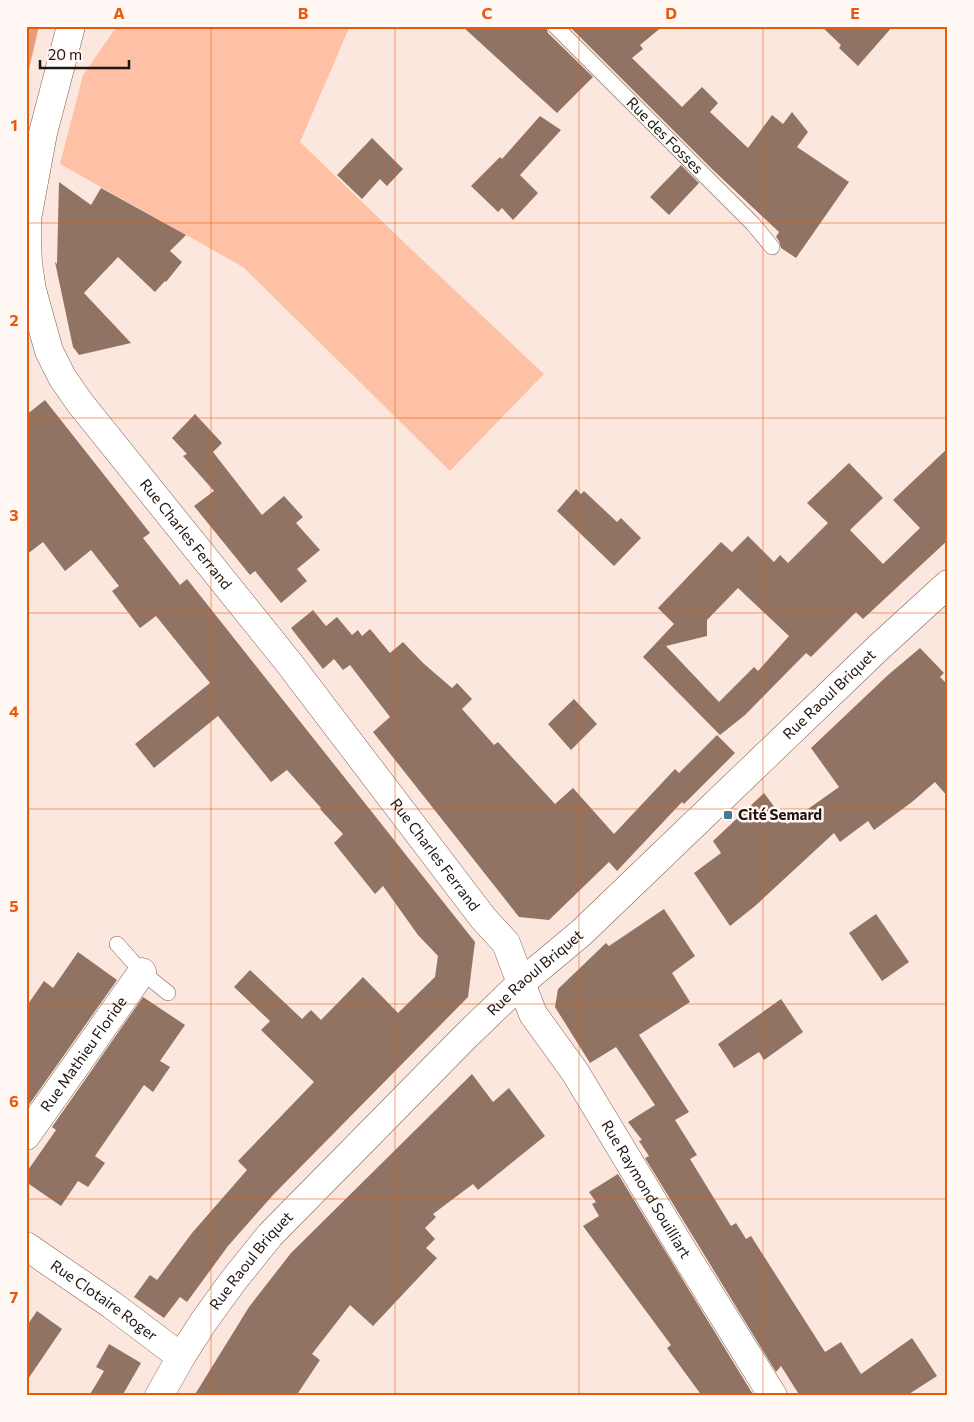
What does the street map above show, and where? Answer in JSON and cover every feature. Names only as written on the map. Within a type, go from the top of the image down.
[{"type":"street","name":"Rue Charles Ferrand","points":[[71,26],[43,132],[27,219],[28,264],[32,290],[49,351],[62,377],[80,403],[289,663],[483,918],[506,944],[521,983]]},
{"type":"street","name":"Rue Raoul Briquet","points":[[159,1396],[181,1357],[233,1281],[270,1235],[459,1043],[521,983],[581,933],[871,655],[948,584]]},
{"type":"street","name":"Rue Mathieu Floride","points":[[26,1136],[142,972]]},
{"type":"street","name":"Rue Raymond Souilliart","points":[[521,983],[533,1014],[575,1072],[773,1396]]},
{"type":"street","name":"Rue Clotaire Roger","points":[[26,1246],[112,1305],[181,1357]]},
{"type":"lane","name":"Rue des Fosses","points":[[555,26],[753,224],[772,247]]},
{"type":"lane","points":[[117,944],[142,972],[168,993]]},
{"type":"shaded area","points":[[26,26],[39,26],[26,82]]},
{"type":"shaded area","points":[[117,26],[350,26],[300,142],[544,374],[450,471],[243,267],[60,164],[83,75]]},
{"type":"building","points":[[462,26],[546,26],[548,33],[593,77],[557,113]]},
{"type":"building","points":[[569,26],[663,26],[640,45],[643,49],[632,58],[682,107],[702,87],[718,103],[710,112],[748,148],[772,115],[783,124],[792,112],[808,132],[797,147],[849,182],[796,258],[781,248],[776,237],[779,232],[712,169]]},
{"type":"building","points":[[821,26],[893,26],[858,66],[839,48],[841,45]]},
{"type":"building","points":[[540,116],[561,130],[520,175],[538,193],[513,220],[502,208],[498,212],[471,186],[500,157],[502,159]]},
{"type":"building","points":[[372,138],[403,169],[387,186],[380,179],[362,199],[337,175]]},
{"type":"building","points":[[681,165],[699,183],[669,215],[650,197]]},
{"type":"building","points":[[59,182],[91,205],[101,188],[186,235],[170,251],[182,262],[155,292],[118,257],[84,293],[131,343],[79,355],[73,347],[55,262],[57,264]]},
{"type":"building","points":[[45,400],[150,533],[143,538],[180,585],[187,579],[475,942],[468,997],[273,1195],[228,1246],[187,1302],[180,1297],[164,1318],[134,1297],[150,1275],[157,1280],[192,1233],[247,1170],[238,1161],[314,1082],[261,1030],[270,1021],[234,987],[250,970],[302,1019],[311,1010],[321,1020],[363,977],[398,1013],[435,977],[438,956],[418,935],[383,886],[375,894],[334,843],[343,834],[287,770],[271,782],[218,716],[154,768],[135,744],[210,683],[156,616],[140,628],[112,591],[119,586],[91,550],[65,571],[43,542],[26,555],[26,415]]},
{"type":"building","points":[[195,414],[222,443],[213,452],[262,515],[284,496],[303,517],[296,523],[320,550],[297,569],[307,581],[281,603],[255,571],[250,575],[194,506],[214,491],[183,456],[187,454],[172,438]]},
{"type":"building","points":[[948,448],[948,540],[863,619],[856,612],[811,657],[806,653],[745,715],[720,735],[643,657],[674,624],[658,608],[721,542],[732,552],[748,536],[774,562],[780,555],[788,563],[828,523],[807,503],[849,463],[883,498],[850,530],[883,564],[920,528],[893,500]],"holes":[[[738,588],[789,636],[758,671],[754,667],[719,702],[666,646],[707,636],[707,620]]]},
{"type":"building","points":[[576,489],[581,494],[584,491],[617,522],[621,518],[641,538],[614,566],[557,511]]},
{"type":"building","points":[[313,610],[326,626],[337,617],[352,635],[358,630],[362,636],[370,629],[390,653],[403,642],[423,663],[452,688],[457,683],[472,699],[462,709],[494,745],[498,742],[555,804],[573,788],[614,834],[675,769],[679,773],[717,735],[735,753],[684,804],[682,802],[617,871],[609,862],[549,920],[519,917],[373,732],[390,717],[350,665],[343,670],[334,659],[323,669],[291,628]]},
{"type":"building","points":[[920,648],[944,673],[940,677],[948,685],[948,797],[935,782],[874,830],[868,821],[840,842],[834,833],[755,906],[730,926],[694,873],[721,853],[713,841],[764,793],[787,824],[839,787],[811,748],[888,675]]},
{"type":"building","points":[[574,699],[597,724],[571,750],[548,724]]},
{"type":"building","points":[[664,909],[695,956],[672,973],[690,1002],[639,1035],[689,1112],[675,1120],[697,1155],[690,1159],[731,1226],[736,1223],[746,1239],[751,1236],[825,1352],[841,1342],[861,1374],[912,1338],[937,1376],[906,1396],[800,1396],[781,1366],[776,1372],[645,1158],[649,1156],[639,1141],[642,1140],[628,1122],[655,1105],[616,1047],[590,1063],[555,1007],[558,989],[606,943],[609,946]]},
{"type":"building","points":[[876,914],[909,962],[882,981],[849,933]]},
{"type":"building","points":[[78,952],[117,980],[26,1109],[26,1007],[44,981],[53,988]]},
{"type":"building","points":[[143,997],[185,1025],[160,1061],[170,1067],[153,1092],[144,1085],[95,1156],[105,1163],[88,1187],[78,1181],[61,1206],[26,1182],[26,1173],[56,1130],[52,1127]]},
{"type":"building","points":[[781,999],[803,1032],[764,1060],[759,1052],[734,1068],[718,1044]]},
{"type":"building","points":[[472,1074],[493,1102],[509,1088],[545,1136],[478,1190],[473,1184],[433,1214],[436,1217],[425,1228],[435,1239],[426,1248],[437,1258],[373,1326],[350,1305],[312,1354],[320,1360],[296,1396],[194,1396],[249,1307],[291,1253]]},
{"type":"building","points":[[618,1174],[754,1396],[702,1396],[667,1348],[671,1345],[583,1226],[599,1216],[592,1204],[596,1202],[589,1192]]},
{"type":"building","points":[[37,1311],[62,1329],[26,1382],[26,1327]]},
{"type":"building","points":[[109,1344],[141,1363],[122,1396],[89,1396],[104,1371],[96,1367]]},
{"type":"place","name":"Cité Semard","points":[[728,815]]}]
